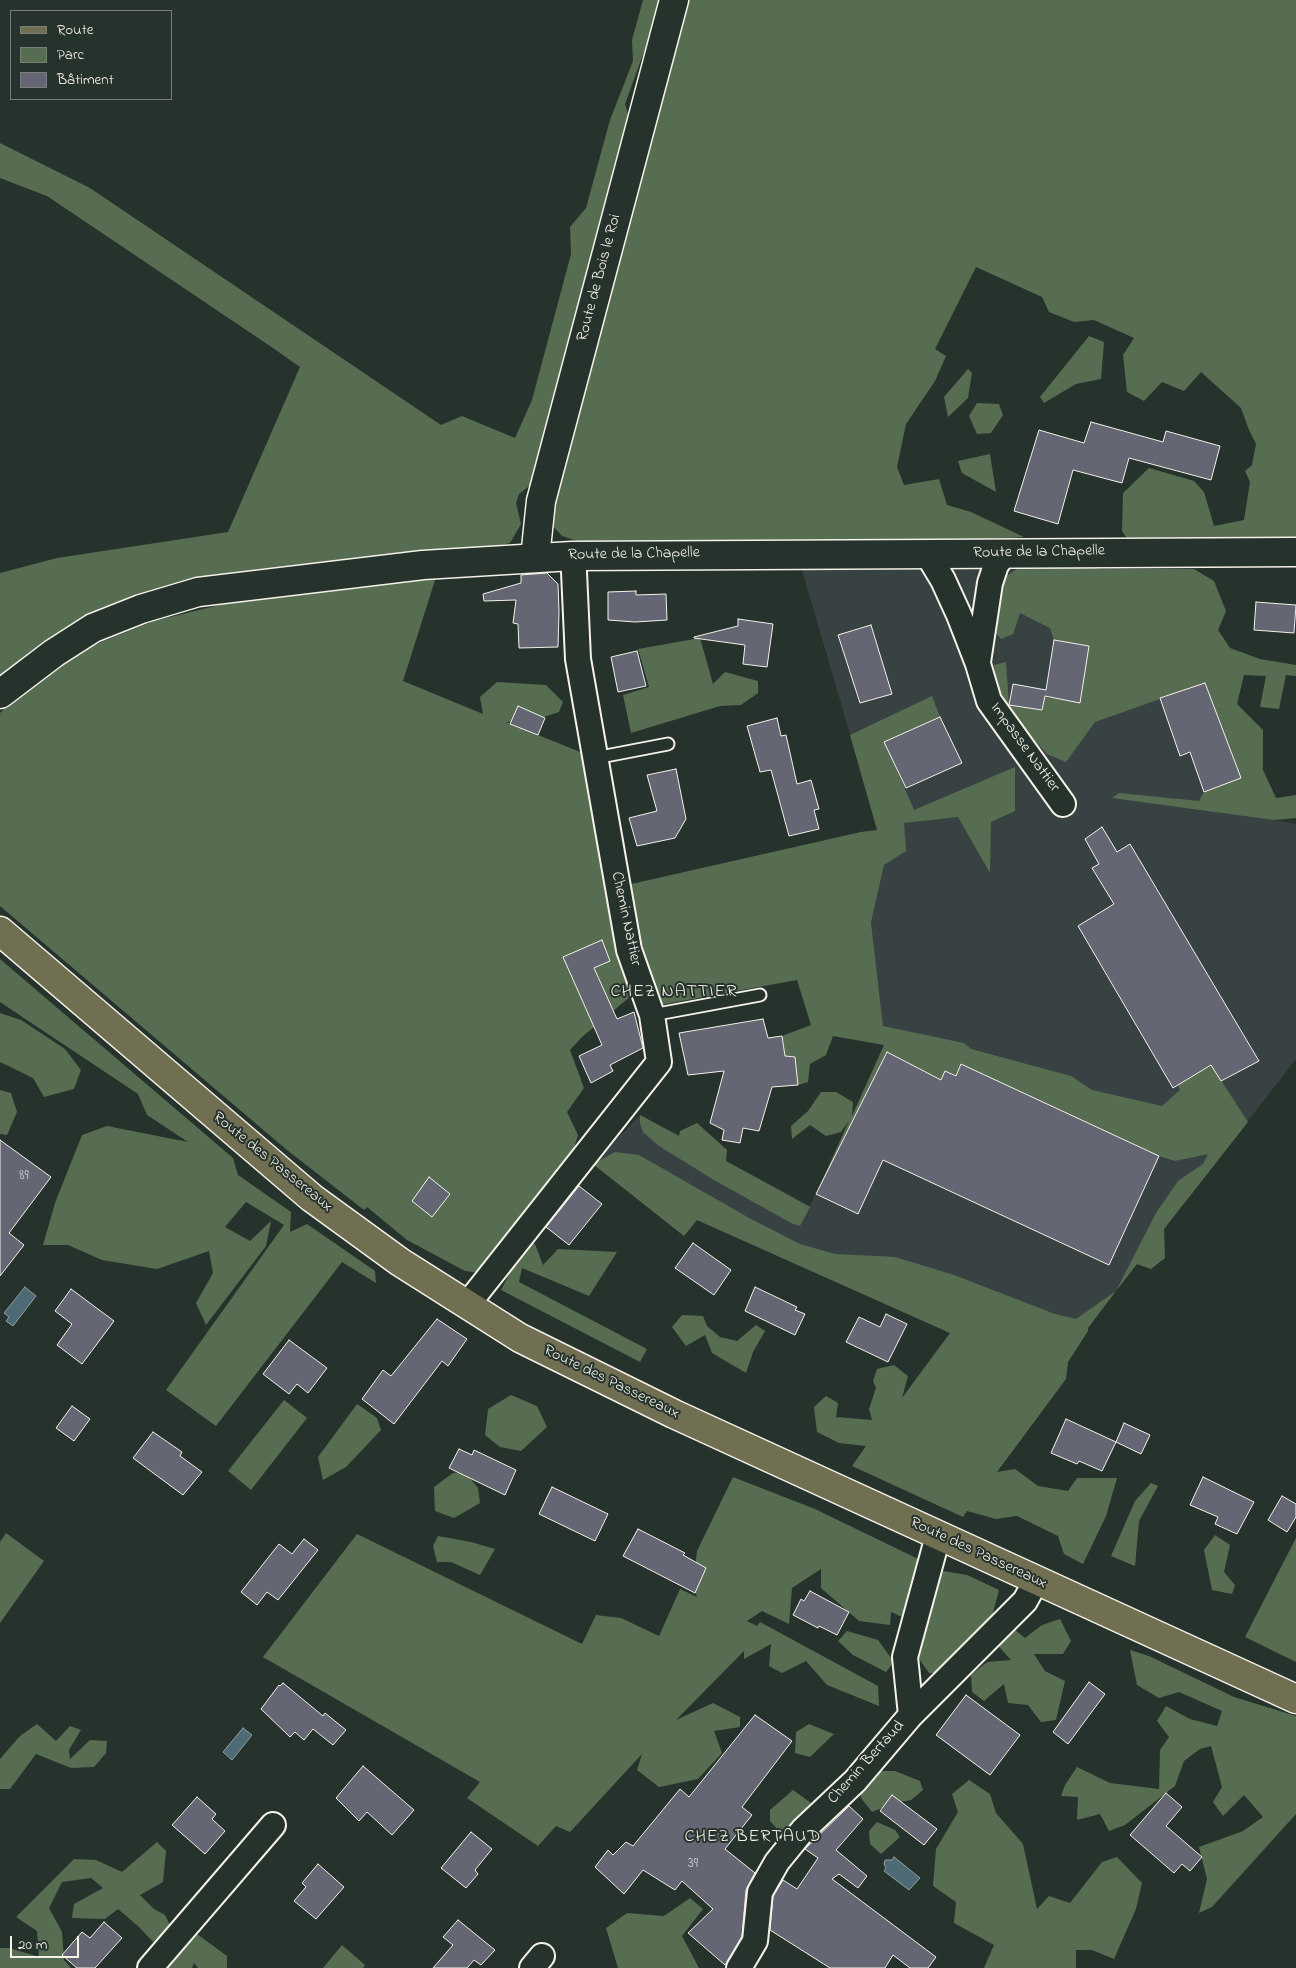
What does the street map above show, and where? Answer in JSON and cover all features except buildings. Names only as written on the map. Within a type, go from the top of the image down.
[{"type":"main road","name":"Route de Bois le Roi","points":[[535,558],[541,501],[674,0]]},
{"type":"main road","name":"Route de la Chapelle","points":[[0,694],[54,652],[94,628],[141,609],[198,592],[423,565],[572,556],[1296,552]]},
{"type":"main road","name":"Route des Passereaux","points":[[2,933],[312,1198],[400,1262],[520,1338],[582,1370],[938,1536],[1296,1699]]},
{"type":"street","name":"Impasse Nattier","points":[[928,554],[943,580],[978,664],[989,701],[1063,804]]},
{"type":"street","name":"Impasse Nattier","points":[[978,664],[990,583],[996,565],[1004,554]]},
{"type":"street","name":"Chemin Nattier","points":[[467,1305],[659,1062],[652,1015],[629,950],[578,659],[572,556]]},
{"type":"street","name":"Chemin Bertaud","points":[[739,1968],[755,1941],[760,1892],[776,1862],[803,1830],[855,1780],[911,1715],[905,1656],[938,1536]]},
{"type":"street","points":[[911,1715],[1025,1601],[1036,1581]]},
{"type":"street","points":[[150,1968],[273,1825]]},
{"type":"lane","points":[[596,758],[668,744]]},
{"type":"lane","points":[[652,1015],[760,995]]},
{"type":"shaded area","points":[[1194,569],[1274,820],[1296,824],[1296,1059],[1076,1342],[950,1333],[697,1220],[684,1236],[593,1164],[640,1115],[810,1206],[885,1045],[861,832],[878,830],[802,570]]},
{"type":"green space","points":[[643,0],[1296,0],[1296,547],[1131,544],[1122,531],[1123,493],[1149,468],[1194,481],[1204,492],[1214,526],[1244,520],[1250,482],[1245,471],[1252,465],[1256,444],[1241,408],[1201,372],[1184,391],[1162,382],[1144,401],[1127,392],[1123,355],[1134,338],[1094,320],[1074,322],[1049,312],[1042,297],[976,267],[935,349],[946,356],[935,381],[906,424],[897,467],[904,485],[939,479],[947,505],[971,512],[1024,537],[973,541],[934,549],[908,540],[872,545],[839,542],[577,541],[562,536],[550,523],[537,480],[519,494],[516,503],[521,524],[510,543],[473,552],[200,580],[66,627],[0,676],[0,573],[57,558],[228,532],[300,367],[47,196],[0,178],[0,143],[90,188],[441,425],[462,416],[515,438],[532,400],[571,254],[570,227],[586,208],[610,120],[633,61],[632,40]],"holes":[[[650,40],[595,312],[587,273],[630,121],[625,104]]]},
{"type":"green space","points":[[1089,336],[1104,342],[1101,379],[1076,384],[1044,403],[1040,397]]},
{"type":"green space","points":[[968,369],[972,373],[968,398],[948,417],[944,397]]},
{"type":"green space","points":[[977,403],[999,404],[1003,415],[991,433],[977,434],[969,416]]},
{"type":"green space","points":[[990,454],[996,492],[962,473],[958,461]]},
{"type":"green space","points":[[1068,561],[1100,569],[1194,569],[1214,581],[1226,611],[1218,630],[1230,648],[1260,659],[1296,665],[1296,676],[1286,675],[1279,709],[1260,707],[1266,676],[1244,675],[1237,704],[1263,730],[1263,770],[1276,798],[1296,795],[1296,818],[1274,820],[1112,798],[1119,793],[1199,801],[1204,792],[1240,778],[1205,683],[1095,722],[1066,762],[1047,754],[1014,717],[996,684],[994,665],[1006,662],[1009,705],[1042,710],[1045,697],[1080,702],[1089,646],[1054,640],[1050,628],[1020,613],[1013,634],[1001,639],[993,630],[995,594],[1005,577],[1017,569],[1041,569]]},
{"type":"green space","points":[[436,577],[403,681],[483,714],[480,697],[497,682],[546,685],[563,702],[559,712],[531,721],[506,722],[595,758],[611,773],[619,853],[618,887],[877,830],[850,735],[932,696],[940,717],[885,742],[914,810],[1015,767],[1015,811],[991,822],[990,873],[958,817],[904,823],[906,851],[884,865],[871,922],[883,1026],[964,1043],[971,1049],[1071,1076],[1092,1090],[1162,1106],[1180,1090],[1178,1085],[1211,1065],[1248,1122],[1164,1229],[1165,1258],[1151,1269],[1137,1264],[1116,1291],[1156,1213],[1178,1181],[1203,1164],[1208,1154],[1175,1161],[1159,1156],[1051,1106],[1029,1106],[945,1071],[941,1080],[887,1052],[816,1194],[849,1121],[841,1132],[826,1136],[810,1125],[792,1139],[791,1126],[808,1111],[821,1092],[836,1092],[853,1102],[852,1116],[884,1045],[833,1036],[826,1055],[810,1064],[808,1082],[798,1085],[795,1057],[785,1056],[782,1036],[811,1025],[797,980],[649,1007],[627,941],[613,938],[631,996],[582,1037],[570,1050],[584,1088],[567,1112],[578,1135],[571,1158],[480,1273],[465,1271],[407,1240],[367,1207],[364,1210],[287,1150],[0,906],[0,713],[61,658],[154,621],[240,600]]},
{"type":"green space","points":[[700,638],[713,684],[725,672],[758,681],[758,693],[741,705],[720,706],[631,733],[623,695],[649,687],[638,649]]},
{"type":"green space","points":[[0,959],[233,1158],[238,1175],[291,1212],[290,1232],[307,1224],[375,1271],[376,1283],[342,1262],[216,1426],[166,1390],[284,1225],[246,1202],[225,1227],[250,1241],[271,1221],[266,1246],[206,1325],[196,1303],[213,1273],[209,1251],[157,1269],[102,1260],[68,1245],[43,1245],[55,1203],[82,1135],[107,1126],[188,1142],[147,1115],[138,1094],[0,1002]]},
{"type":"green space","points":[[0,1013],[21,1020],[65,1049],[81,1070],[74,1089],[44,1097],[33,1078],[0,1062]]},
{"type":"green space","points":[[0,1090],[11,1093],[17,1112],[7,1135],[0,1134]]},
{"type":"green space","points":[[640,1115],[679,1136],[680,1131],[697,1123],[727,1150],[726,1161],[810,1207],[800,1226],[791,1223],[714,1180],[659,1146],[643,1132]]},
{"type":"green space","points":[[615,1152],[639,1155],[751,1219],[800,1244],[835,1254],[895,1257],[954,1275],[1055,1314],[1076,1319],[1116,1291],[1088,1328],[1088,1331],[1068,1362],[1066,1379],[997,1472],[1015,1469],[1038,1486],[1068,1491],[1077,1478],[1117,1478],[1106,1516],[1083,1564],[1064,1554],[1058,1536],[1017,1516],[996,1519],[967,1511],[963,1517],[852,1466],[866,1446],[839,1443],[817,1432],[814,1407],[826,1396],[838,1403],[836,1417],[872,1420],[869,1409],[876,1388],[873,1381],[877,1369],[894,1365],[908,1376],[902,1398],[950,1333],[697,1220],[684,1236],[593,1164]]},
{"type":"green space","points":[[527,1241],[535,1244],[543,1265],[558,1249],[617,1252],[589,1296],[522,1268],[519,1282],[647,1349],[640,1362],[501,1290]]},
{"type":"green space","points":[[682,1315],[703,1316],[707,1326],[720,1337],[737,1341],[756,1325],[765,1331],[753,1352],[746,1373],[712,1353],[705,1335],[686,1346],[672,1327]]},
{"type":"green space","points":[[511,1395],[537,1406],[547,1427],[521,1451],[500,1447],[485,1435],[488,1409]]},
{"type":"green space","points":[[284,1400],[307,1418],[251,1490],[228,1471]]},
{"type":"green space","points":[[357,1404],[377,1418],[381,1430],[346,1467],[323,1480],[318,1457]]},
{"type":"green space","points":[[465,1472],[478,1488],[480,1503],[454,1518],[435,1511],[434,1487],[453,1473]]},
{"type":"green space","points":[[733,1477],[815,1509],[943,1571],[967,1575],[999,1590],[990,1624],[943,1674],[929,1673],[913,1650],[907,1619],[891,1612],[890,1625],[859,1621],[821,1588],[821,1569],[792,1588],[789,1624],[762,1611],[747,1621],[757,1626],[760,1622],[878,1686],[879,1706],[827,1685],[806,1661],[782,1673],[769,1666],[771,1644],[744,1659],[744,1651],[676,1720],[713,1703],[740,1717],[740,1727],[714,1731],[722,1753],[698,1779],[659,1787],[637,1770],[642,1754],[570,1832],[556,1826],[538,1846],[467,1798],[480,1782],[263,1657],[357,1534],[582,1644],[596,1615],[621,1618],[659,1636],[680,1589],[697,1597],[693,1588],[697,1551]]},
{"type":"green space","points":[[1151,1483],[1158,1486],[1139,1521],[1135,1566],[1111,1556],[1135,1501]]},
{"type":"green space","points":[[6,1533],[44,1561],[0,1623],[0,1542]]},
{"type":"green space","points":[[1215,1535],[1230,1545],[1224,1572],[1235,1585],[1232,1594],[1212,1590],[1204,1550]]},
{"type":"green space","points":[[438,1536],[495,1549],[480,1575],[451,1562],[437,1562],[433,1546]]},
{"type":"green space","points":[[1296,1538],[1296,1662],[1245,1637]]},
{"type":"green space","points":[[1060,1619],[1071,1641],[1063,1654],[1034,1654],[1045,1671],[1065,1681],[1056,1720],[1041,1722],[1028,1705],[1008,1703],[1004,1684],[984,1701],[972,1692],[971,1675],[987,1662],[1011,1660],[994,1641],[1010,1626],[1025,1638],[1042,1625]]},
{"type":"green space","points":[[847,1631],[878,1640],[894,1662],[886,1672],[853,1655],[838,1641]]},
{"type":"green space","points":[[1130,1650],[1149,1656],[1234,1697],[1296,1716],[1296,1814],[1212,1907],[1199,1913],[1207,1879],[1199,1847],[1243,1831],[1263,1817],[1244,1795],[1223,1816],[1213,1802],[1222,1787],[1211,1746],[1200,1749],[1184,1761],[1175,1786],[1125,1825],[1109,1831],[1100,1814],[1077,1820],[1078,1797],[1061,1796],[1065,1785],[1077,1767],[1110,1783],[1159,1789],[1160,1750],[1169,1737],[1157,1721],[1166,1706],[1190,1719],[1217,1726],[1222,1711],[1179,1692],[1159,1698],[1137,1685]]},
{"type":"green space","points":[[37,1724],[56,1741],[70,1726],[81,1730],[69,1750],[70,1759],[90,1740],[107,1741],[106,1753],[94,1767],[71,1768],[36,1754],[10,1789],[0,1789],[0,1759],[20,1736]]},
{"type":"green space","points":[[809,1724],[834,1734],[810,1757],[795,1753],[796,1732]]},
{"type":"green space","points":[[875,1771],[895,1771],[920,1781],[923,1790],[911,1800],[891,1804],[872,1812],[861,1798],[860,1786]]},
{"type":"green space","points":[[969,1780],[990,1794],[996,1813],[1023,1844],[1037,1909],[1049,1896],[1070,1903],[1102,1862],[1117,1857],[1142,1883],[1136,1909],[1114,1959],[1092,1950],[1076,1950],[1076,1968],[984,1968],[994,1945],[954,1923],[956,1902],[933,1886],[936,1849],[958,1812],[952,1794]]},
{"type":"green space","points":[[793,1790],[811,1803],[786,1839],[770,1821],[770,1810]]},
{"type":"green space","points":[[877,1822],[895,1830],[900,1837],[881,1854],[870,1844],[869,1831]]},
{"type":"green space","points":[[157,1842],[166,1851],[163,1882],[140,1895],[154,1909],[165,1915],[171,1927],[153,1942],[118,1909],[105,1919],[72,1918],[74,1904],[103,1888],[91,1878],[62,1882],[49,1908],[62,1932],[64,1960],[71,1968],[0,1968],[0,1948],[9,1948],[39,1957],[37,1931],[16,1917],[74,1859],[96,1860],[122,1872]]},
{"type":"green space","points":[[690,1898],[703,1909],[682,1936],[699,1968],[618,1968],[606,1928],[627,1913],[664,1916]]},
{"type":"green space","points":[[193,1931],[227,1956],[227,1968],[198,1968],[194,1963],[192,1968],[143,1968]]},
{"type":"green space","points":[[342,1945],[365,1965],[363,1968],[323,1968]]},
{"type":"water","points":[[25,1287],[36,1296],[13,1326],[6,1321],[9,1317],[4,1313]]},
{"type":"water","points":[[243,1728],[252,1735],[232,1760],[223,1752]]},
{"type":"water","points":[[894,1857],[920,1878],[909,1890],[884,1871],[886,1868],[885,1860],[892,1860]]},
{"type":"district","name":"CHEZ NATTIER","points":[[674,993]]},
{"type":"district","name":"CHEZ BERTAUD","points":[[753,1838]]}]
